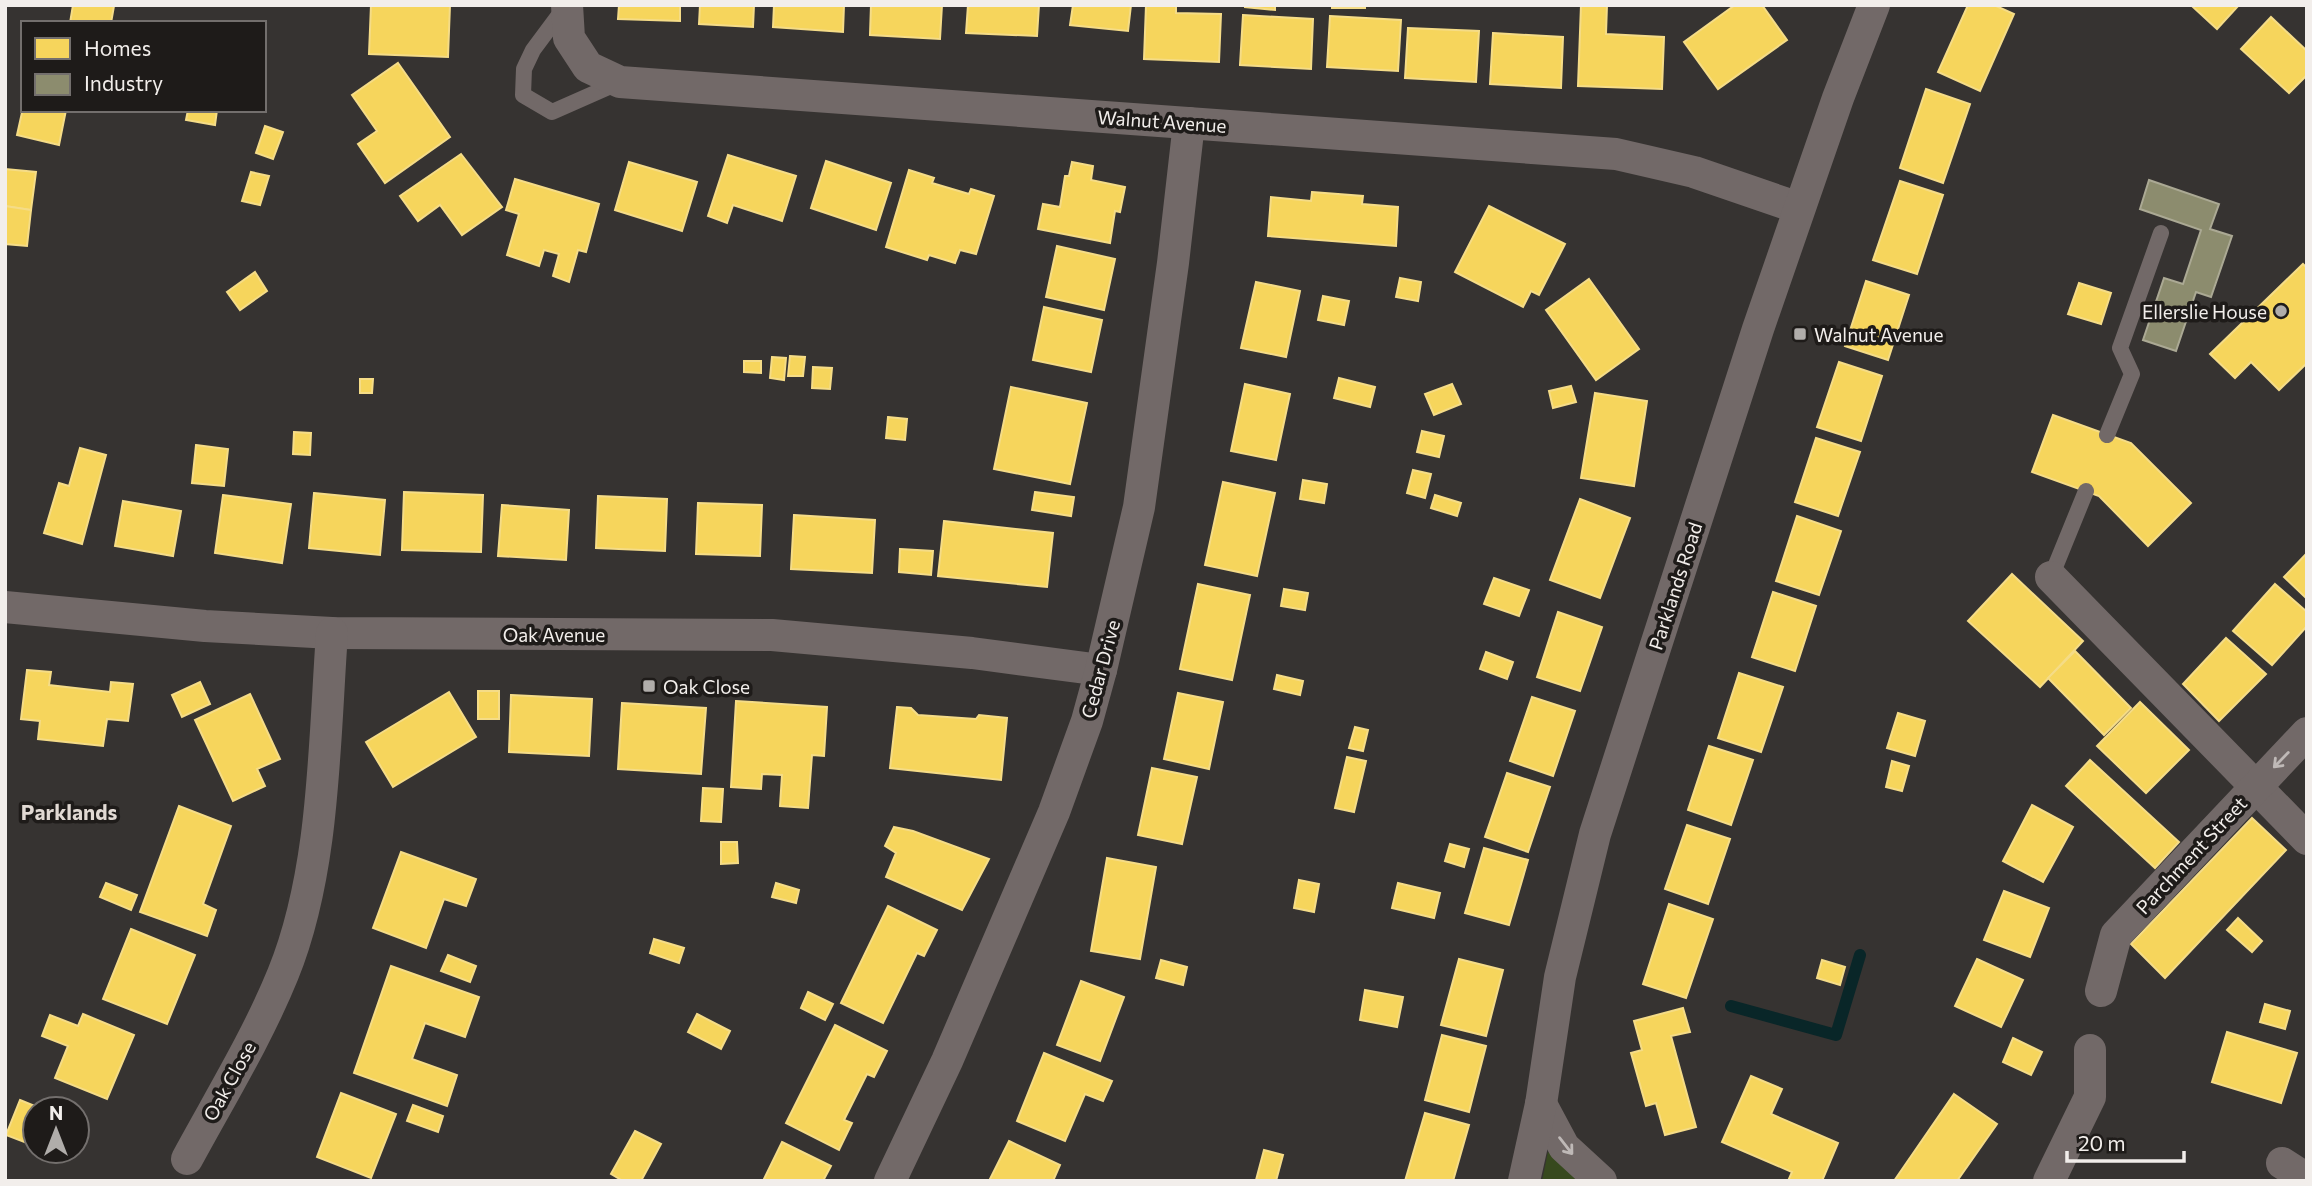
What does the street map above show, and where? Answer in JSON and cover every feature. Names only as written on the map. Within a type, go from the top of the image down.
[{"type":"street","name":"Walnut Avenue","points":[[566,5],[569,38],[588,67],[620,82],[1616,154],[1694,172],[1800,208]]},
{"type":"street","name":"Parklands Road","points":[[1524,1181],[1541,1104],[1560,977],[1595,834],[1753,343],[1838,98],[1874,5]]},
{"type":"street","name":"Cedar Drive","points":[[890,1181],[947,1061],[1049,824],[1087,722],[1139,507],[1173,263],[1189,123]]},
{"type":"street","points":[[2051,577],[2307,839]]},
{"type":"street","name":"Oak Avenue","points":[[5,607],[205,626],[332,633],[772,635],[972,653],[1101,670]]},
{"type":"street","name":"Oak Close","points":[[187,1159],[256,1033],[284,973],[303,909],[315,854],[332,633]]},
{"type":"street","name":"Parchment Street","points":[[2101,991],[2116,934],[2307,733]]},
{"type":"street","points":[[2049,1181],[2090,1097],[2090,1050]]},
{"type":"street","points":[[1541,1104],[1564,1147],[1601,1181]]},
{"type":"lane","points":[[566,5],[533,50],[524,69],[523,95],[552,112],[620,82]]},
{"type":"lane","points":[[2107,435],[2132,374],[2120,348],[2161,233]]},
{"type":"lane","points":[[2051,577],[2086,491]]},
{"type":"green space","points":[[1548,1152],[1581,1181],[1542,1181]]},
{"type":"building: Homes","points":[[73,5],[114,6],[111,21],[70,21]]},
{"type":"building: Homes","points":[[371,5],[450,5],[448,57],[369,54]]},
{"type":"building: Homes","points":[[619,5],[680,5],[680,21],[618,19]]},
{"type":"building: Homes","points":[[700,5],[754,5],[753,27],[699,24]]},
{"type":"building: Homes","points":[[774,5],[844,5],[843,32],[773,27]]},
{"type":"building: Homes","points":[[871,5],[942,5],[940,39],[870,35]]},
{"type":"building: Homes","points":[[968,5],[1039,5],[1037,36],[966,33]]},
{"type":"building: Homes","points":[[1073,5],[1131,5],[1128,31],[1070,25]]},
{"type":"building: Homes","points":[[1146,5],[1176,5],[1176,13],[1221,14],[1219,62],[1144,59]]},
{"type":"building: Homes","points":[[1275,5],[1275,10],[1245,7]]},
{"type":"building: Homes","points":[[1332,5],[1365,5],[1365,8],[1332,8]]},
{"type":"building: Homes","points":[[1581,5],[1607,5],[1606,34],[1664,37],[1662,89],[1578,86]]},
{"type":"building: Homes","points":[[1735,5],[1762,5],[1787,40],[1718,89],[1684,42]]},
{"type":"building: Homes","points":[[1968,5],[1994,5],[2014,14],[1980,91],[1938,72]]},
{"type":"building: Homes","points":[[2239,5],[2217,29],[2193,7]]},
{"type":"building: Homes","points":[[1243,15],[1313,19],[1311,69],[1240,65]]},
{"type":"building: Homes","points":[[1330,16],[1401,20],[1398,71],[1327,67]]},
{"type":"building: Homes","points":[[2271,17],[2307,51],[2307,75],[2289,93],[2241,49]]},
{"type":"building: Homes","points":[[1408,28],[1479,31],[1476,82],[1405,78]]},
{"type":"building: Homes","points":[[1493,33],[1563,37],[1561,88],[1490,84]]},
{"type":"building: Homes","points":[[398,63],[450,137],[385,183],[358,144],[377,131],[352,95]]},
{"type":"building: Homes","points":[[1926,89],[1970,104],[1943,183],[1900,168]]},
{"type":"building: Homes","points":[[22,112],[66,112],[59,145],[17,135]]},
{"type":"building: Homes","points":[[188,112],[217,112],[215,125],[186,120]]},
{"type":"building: Homes","points":[[265,126],[283,132],[273,159],[256,153]]},
{"type":"building: Homes","points":[[461,154],[502,207],[462,235],[440,205],[418,221],[400,196]]},
{"type":"building: Homes","points":[[728,155],[796,176],[782,221],[733,205],[727,223],[708,216]]},
{"type":"building: Homes","points":[[826,161],[891,183],[876,230],[811,208]]},
{"type":"building: Homes","points":[[629,162],[697,182],[682,231],[615,210]]},
{"type":"building: Homes","points":[[1072,162],[1093,166],[1091,180],[1125,187],[1120,212],[1115,211],[1110,243],[1038,229],[1043,204],[1060,207],[1065,176],[1069,176]]},
{"type":"building: Homes","points":[[5,169],[36,172],[31,210],[5,206]]},
{"type":"building: Homes","points":[[909,170],[934,178],[932,183],[969,194],[971,189],[994,196],[976,254],[960,250],[955,263],[929,255],[927,260],[886,247]]},
{"type":"building: Homes","points":[[251,172],[269,176],[260,205],[242,201]]},
{"type":"building: Homes","points":[[515,179],[599,204],[586,252],[578,250],[569,282],[553,276],[559,254],[544,250],[539,266],[507,255],[519,214],[506,210]]},
{"type":"building: Homes","points":[[1900,181],[1943,195],[1917,274],[1873,260]]},
{"type":"building: Homes","points":[[1312,192],[1363,196],[1362,204],[1398,207],[1396,246],[1268,236],[1271,197],[1311,201]]},
{"type":"building: Homes","points":[[5,206],[31,210],[27,246],[5,244]]},
{"type":"building: Homes","points":[[1489,206],[1565,244],[1539,295],[1531,291],[1523,307],[1455,272]]},
{"type":"building: Homes","points":[[1057,246],[1115,259],[1104,310],[1046,297]]},
{"type":"building: Homes","name":"Ellerslie House","points":[[2303,264],[2307,268],[2307,363],[2279,390],[2251,362],[2235,378],[2210,354]]},
{"type":"building: Homes","points":[[255,272],[267,291],[240,310],[227,292]]},
{"type":"building: Homes","points":[[1400,278],[1421,282],[1418,301],[1396,297]]},
{"type":"building: Homes","points":[[1589,279],[1639,349],[1596,380],[1546,310]]},
{"type":"building: Homes","points":[[1866,281],[1909,295],[1888,360],[1845,346]]},
{"type":"building: Homes","points":[[1256,282],[1300,291],[1286,357],[1241,348]]},
{"type":"building: Homes","points":[[2079,283],[2111,293],[2101,324],[2068,314]]},
{"type":"building: Homes","points":[[1323,296],[1349,301],[1344,325],[1318,320]]},
{"type":"building: Homes","points":[[1044,307],[1102,320],[1091,372],[1033,360]]},
{"type":"building: Homes","points":[[790,356],[805,357],[803,376],[788,376]]},
{"type":"building: Homes","points":[[772,357],[786,358],[784,380],[770,378]]},
{"type":"building: Homes","points":[[744,361],[761,361],[761,373],[744,372]]},
{"type":"building: Homes","points":[[1839,362],[1882,376],[1861,441],[1817,427]]},
{"type":"building: Homes","points":[[813,367],[832,368],[830,389],[812,388]]},
{"type":"building: Homes","points":[[1339,378],[1375,387],[1370,407],[1334,398]]},
{"type":"building: Homes","points":[[360,379],[373,379],[372,393],[360,393]]},
{"type":"building: Homes","points":[[1245,384],[1290,394],[1276,460],[1231,451]]},
{"type":"building: Homes","points":[[1452,384],[1461,404],[1434,415],[1425,394]]},
{"type":"building: Homes","points":[[1571,386],[1576,402],[1553,408],[1549,391]]},
{"type":"building: Homes","points":[[1011,387],[1087,403],[1070,484],[994,469]]},
{"type":"building: Homes","points":[[1595,393],[1647,401],[1634,486],[1581,478]]},
{"type":"building: Homes","points":[[2053,415],[2131,443],[2191,503],[2148,546],[2099,496],[2032,472]]},
{"type":"building: Homes","points":[[888,417],[907,419],[905,440],[886,438]]},
{"type":"building: Homes","points":[[1422,431],[1444,436],[1439,457],[1417,452]]},
{"type":"building: Homes","points":[[294,432],[311,433],[310,455],[293,454]]},
{"type":"building: Homes","points":[[1816,438],[1860,452],[1838,516],[1795,502]]},
{"type":"building: Homes","points":[[196,445],[228,449],[224,486],[192,483]]},
{"type":"building: Homes","points":[[80,448],[106,455],[82,544],[44,533],[59,483],[69,486]]},
{"type":"building: Homes","points":[[1413,470],[1431,474],[1425,498],[1407,493]]},
{"type":"building: Homes","points":[[1303,480],[1327,484],[1324,503],[1300,499]]},
{"type":"building: Homes","points":[[1223,482],[1275,493],[1257,576],[1205,565]]},
{"type":"building: Homes","points":[[404,492],[483,495],[481,552],[402,550]]},
{"type":"building: Homes","points":[[1035,492],[1074,497],[1071,516],[1032,510]]},
{"type":"building: Homes","points":[[314,493],[385,500],[380,555],[309,548]]},
{"type":"building: Homes","points":[[223,495],[291,504],[282,563],[215,553]]},
{"type":"building: Homes","points":[[1435,495],[1461,503],[1457,516],[1431,508]]},
{"type":"building: Homes","points":[[598,496],[667,499],[665,551],[596,548]]},
{"type":"building: Homes","points":[[1580,499],[1630,518],[1600,598],[1550,580]]},
{"type":"building: Homes","points":[[123,501],[181,511],[173,556],[115,546]]},
{"type":"building: Homes","points":[[698,503],[762,505],[760,556],[696,554]]},
{"type":"building: Homes","points":[[502,505],[569,510],[566,560],[498,556]]},
{"type":"building: Homes","points":[[794,515],[875,520],[872,573],[791,569]]},
{"type":"building: Homes","points":[[1797,516],[1841,531],[1819,595],[1776,581]]},
{"type":"building: Homes","points":[[944,521],[1053,533],[1047,587],[938,576]]},
{"type":"building: Homes","points":[[900,549],[933,551],[931,575],[899,572]]},
{"type":"building: Homes","points":[[2307,553],[2307,599],[2284,577]]},
{"type":"building: Homes","points":[[2012,574],[2083,641],[2040,687],[1968,621]]},
{"type":"building: Homes","points":[[1494,578],[1529,590],[1519,616],[1484,604]]},
{"type":"building: Homes","points":[[1198,584],[1250,595],[1232,680],[1180,669]]},
{"type":"building: Homes","points":[[2275,584],[2307,612],[2307,626],[2272,665],[2233,631]]},
{"type":"building: Homes","points":[[1284,589],[1308,593],[1305,610],[1281,606]]},
{"type":"building: Homes","points":[[1773,592],[1816,606],[1795,671],[1752,657]]},
{"type":"building: Homes","points":[[1558,612],[1602,627],[1580,691],[1537,677]]},
{"type":"building: Homes","points":[[2226,638],[2266,674],[2219,721],[2183,684]]},
{"type":"building: Homes","points":[[2075,651],[2131,708],[2104,735],[2048,678]]},
{"type":"building: Homes","points":[[1486,652],[1513,662],[1507,679],[1480,669]]},
{"type":"building: Homes","points":[[27,670],[51,672],[49,685],[110,692],[111,682],[133,684],[128,721],[107,719],[103,746],[38,739],[40,721],[21,719]]},
{"type":"building: Homes","points":[[1739,673],[1783,687],[1761,752],[1718,738]]},
{"type":"building: Homes","points":[[1277,675],[1303,681],[1300,695],[1274,689]]},
{"type":"building: Homes","points":[[200,682],[210,704],[182,717],[172,695]]},
{"type":"building: Homes","points":[[478,691],[499,691],[499,719],[478,719]]},
{"type":"building: Homes","points":[[449,692],[476,737],[393,787],[366,742]]},
{"type":"building: Homes","points":[[1178,693],[1223,702],[1209,769],[1164,759]]},
{"type":"building: Homes","points":[[250,694],[280,759],[257,769],[265,786],[233,801],[195,720]]},
{"type":"building: Homes","points":[[511,695],[592,699],[589,756],[509,752]]},
{"type":"building: Homes","points":[[1532,697],[1575,711],[1553,776],[1510,761]]},
{"type":"building: Homes","points":[[736,701],[827,707],[824,756],[812,755],[808,808],[780,806],[782,775],[762,774],[761,789],[731,787]]},
{"type":"building: Homes","points":[[2140,702],[2189,750],[2146,793],[2097,746]]},
{"type":"building: Homes","points":[[622,703],[706,708],[701,774],[618,769]]},
{"type":"building: Homes","points":[[897,707],[911,708],[918,715],[1007,718],[1001,780],[890,768]]},
{"type":"building: Homes","points":[[1898,713],[1925,721],[1915,756],[1887,748]]},
{"type":"building: Homes","points":[[1355,727],[1368,730],[1363,751],[1349,748]]},
{"type":"building: Homes","points":[[1709,746],[1753,760],[1731,825],[1688,810]]},
{"type":"building: Homes","points":[[1347,757],[1366,761],[1354,812],[1335,808]]},
{"type":"building: Homes","points":[[2090,760],[2179,842],[2155,868],[2066,786]]},
{"type":"building: Homes","points":[[1892,761],[1909,766],[1902,791],[1886,787]]},
{"type":"building: Homes","points":[[1152,768],[1197,777],[1182,844],[1138,835]]},
{"type":"building: Homes","points":[[1507,773],[1550,787],[1528,852],[1485,837]]},
{"type":"building: Homes","points":[[703,788],[723,789],[721,822],[701,821]]},
{"type":"building: Homes","points":[[2032,805],[2073,827],[2043,882],[2003,861]]},
{"type":"building: Homes","points":[[179,806],[231,826],[203,904],[216,910],[207,936],[140,912]]},
{"type":"building: Homes","points":[[2252,818],[2286,850],[2165,978],[2131,944]]},
{"type":"building: Homes","points":[[1687,825],[1730,839],[1708,904],[1665,889]]},
{"type":"building: Homes","points":[[894,827],[913,831],[989,859],[962,910],[886,877],[896,853],[885,846]]},
{"type":"building: Homes","points":[[721,842],[737,842],[738,863],[721,864]]},
{"type":"building: Homes","points":[[1450,844],[1469,849],[1464,867],[1445,861]]},
{"type":"building: Homes","points":[[1484,848],[1528,860],[1509,925],[1465,913]]},
{"type":"building: Homes","points":[[401,852],[476,879],[466,906],[444,899],[426,948],[373,928]]},
{"type":"building: Homes","points":[[1107,858],[1156,867],[1140,959],[1091,951]]},
{"type":"building: Homes","points":[[1299,880],[1319,884],[1314,912],[1294,908]]},
{"type":"building: Homes","points":[[106,883],[137,895],[131,910],[100,897]]},
{"type":"building: Homes","points":[[776,883],[799,890],[796,903],[772,897]]},
{"type":"building: Homes","points":[[1398,883],[1440,893],[1434,918],[1392,908]]},
{"type":"building: Homes","points":[[2004,891],[2049,908],[2030,957],[1984,940]]},
{"type":"building: Homes","points":[[1669,904],[1713,919],[1686,998],[1643,984]]},
{"type":"building: Homes","points":[[888,906],[937,930],[924,956],[917,953],[883,1023],[841,1003]]},
{"type":"building: Homes","points":[[2238,918],[2262,941],[2252,952],[2227,930]]},
{"type":"building: Homes","points":[[131,929],[195,955],[167,1024],[103,999]]},
{"type":"building: Homes","points":[[654,939],[684,948],[679,963],[650,953]]},
{"type":"building: Homes","points":[[448,955],[476,966],[470,982],[441,971]]},
{"type":"building: Homes","points":[[1459,959],[1503,970],[1486,1036],[1441,1025]]},
{"type":"building: Homes","points":[[1977,959],[2023,980],[2001,1027],[1955,1006]]},
{"type":"building: Homes","points":[[1161,960],[1187,967],[1183,985],[1156,978]]},
{"type":"building: Homes","points":[[1822,960],[1845,967],[1840,985],[1817,978]]},
{"type":"building: Homes","points":[[391,966],[479,997],[465,1037],[425,1023],[412,1059],[457,1075],[447,1106],[354,1073]]},
{"type":"building: Homes","points":[[1081,981],[1124,997],[1100,1061],[1057,1045]]},
{"type":"building: Homes","points":[[1365,990],[1403,997],[1397,1027],[1360,1020]]},
{"type":"building: Homes","points":[[808,992],[833,1004],[825,1020],[801,1008]]},
{"type":"building: Homes","points":[[2265,1004],[2290,1011],[2285,1029],[2260,1022]]},
{"type":"building: Homes","points":[[1683,1008],[1690,1032],[1671,1036],[1696,1127],[1665,1135],[1656,1103],[1646,1106],[1631,1053],[1642,1050],[1634,1021]]},
{"type":"building: Homes","points":[[83,1014],[134,1035],[107,1099],[55,1078],[68,1046],[42,1036],[50,1015],[78,1026]]},
{"type":"building: Homes","points":[[697,1014],[730,1031],[721,1049],[688,1032]]},
{"type":"building: Homes","points":[[835,1025],[887,1051],[874,1077],[867,1074],[844,1120],[852,1123],[839,1150],[786,1123]]},
{"type":"building: Homes","points":[[2227,1032],[2297,1053],[2281,1103],[2212,1082]]},
{"type":"building: Homes","points":[[1442,1035],[1486,1046],[1469,1112],[1425,1100]]},
{"type":"building: Homes","points":[[2013,1038],[2042,1052],[2031,1075],[2003,1062]]},
{"type":"building: Homes","points":[[1044,1053],[1112,1081],[1103,1101],[1085,1094],[1065,1141],[1017,1121]]},
{"type":"building: Homes","points":[[1751,1076],[1782,1089],[1771,1114],[1838,1143],[1822,1181],[1788,1181],[1792,1172],[1722,1142]]},
{"type":"building: Homes","points":[[341,1093],[396,1114],[371,1178],[317,1157]]},
{"type":"building: Homes","points":[[1954,1094],[1997,1124],[1957,1181],[1894,1181]]},
{"type":"building: Homes","points":[[20,1100],[21,1100],[21,1141],[6,1135]]},
{"type":"building: Homes","points":[[413,1105],[443,1116],[438,1132],[407,1121]]},
{"type":"building: Homes","points":[[1425,1113],[1469,1125],[1453,1181],[1405,1181]]},
{"type":"building: Homes","points":[[635,1131],[661,1144],[641,1181],[623,1181],[611,1174]]},
{"type":"building: Homes","points":[[1009,1141],[1060,1165],[1053,1181],[989,1181]]},
{"type":"building: Homes","points":[[782,1142],[831,1166],[823,1181],[763,1181]]},
{"type":"building: Homes","points":[[1264,1150],[1283,1155],[1276,1181],[1256,1180]]},
{"type":"building: Industry","points":[[2149,180],[2219,204],[2210,229],[2232,236],[2211,297],[2196,292],[2176,351],[2143,340],[2164,278],[2183,284],[2201,230],[2140,209]]},
{"type":"waterway","points":[[1731,1006],[1836,1035],[1860,955]]},
{"type":"place","name":"Ellerslie House","points":[[2281,311]]},
{"type":"place","name":"Walnut Avenue","points":[[1800,334]]},
{"type":"place","name":"Oak Close","points":[[649,686]]},
{"type":"district","name":"Parklands","points":[[69,811]]}]
